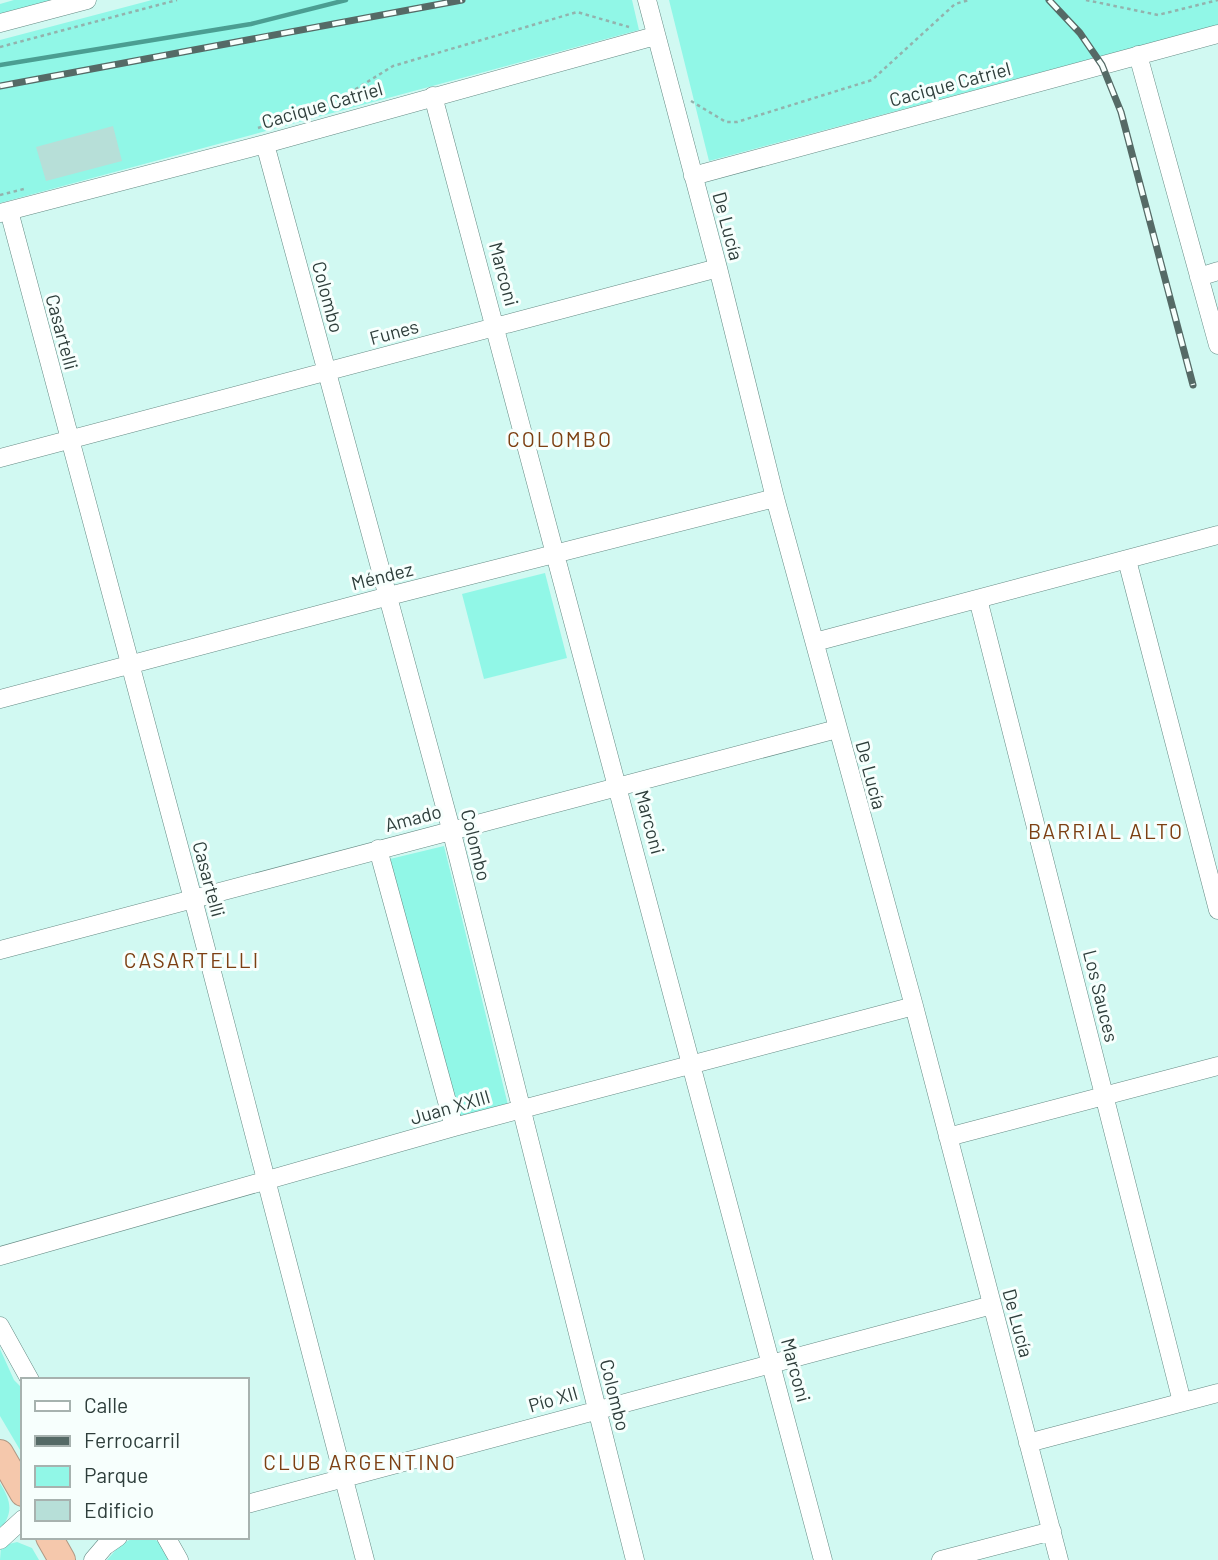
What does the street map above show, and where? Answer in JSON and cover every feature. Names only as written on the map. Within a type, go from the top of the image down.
[{"type":"highway","points":[[0,1453],[21,1490]]},
{"type":"highway","points":[[50,1539],[62,1560]]},
{"type":"street","points":[[0,23],[87,0]]},
{"type":"street","name":"De Lucía","points":[[647,0],[775,498],[914,1006],[1059,1560]]},
{"type":"street","name":"Cacique Catriel","points":[[693,176],[1218,34]]},
{"type":"street","name":"Cacique Catriel","points":[[3,206],[265,144],[655,36]]},
{"type":"street","points":[[1138,55],[1218,345]]},
{"type":"street","name":"Marconi","points":[[433,96],[823,1560]]},
{"type":"street","name":"Colombo","points":[[265,144],[451,830],[635,1560]]},
{"type":"street","name":"Casartelli","points":[[3,206],[193,899],[365,1560]]},
{"type":"street","name":"Funes","points":[[0,458],[718,268]]},
{"type":"street","points":[[1199,276],[1218,271]]},
{"type":"street","name":"Méndez","points":[[0,699],[775,498]]},
{"type":"street","points":[[815,642],[1218,535]]},
{"type":"street","points":[[1127,560],[1218,910]]},
{"type":"street","name":"Los Sauces","points":[[978,599],[1182,1402]]},
{"type":"street","name":"Amado","points":[[0,950],[837,729]]},
{"type":"street","points":[[378,849],[454,1127]]},
{"type":"street","name":"Juan XXIII","points":[[0,1256],[454,1127],[914,1006]]},
{"type":"street","points":[[948,1137],[1218,1066]]},
{"type":"street","name":"Pío XII","points":[[248,1503],[992,1305]]},
{"type":"street","points":[[0,1326],[29,1378]]},
{"type":"street","points":[[1028,1443],[1218,1393]]},
{"type":"street","points":[[0,1540],[21,1522]]},
{"type":"street","points":[[941,1560],[1052,1531]]},
{"type":"street","points":[[93,1560],[115,1539]]},
{"type":"street","points":[[167,1539],[179,1560]]},
{"type":"path","points":[[0,47],[177,0]]},
{"type":"path","points":[[670,89],[726,122],[737,122],[872,80],[955,4],[969,0]]},
{"type":"path","points":[[1086,0],[1158,15],[1218,0]]},
{"type":"path","points":[[250,131],[343,97],[393,66],[577,12],[655,36]]},
{"type":"path","points":[[3,206],[26,189]]},
{"type":"green space","points":[[14,0],[55,0],[0,15],[0,4]]},
{"type":"green space","points":[[152,0],[632,0],[639,30],[0,203],[0,40]]},
{"type":"green space","points":[[669,0],[1218,0],[1218,25],[709,161]]},
{"type":"green space","points":[[545,573],[567,658],[484,679],[462,594]]},
{"type":"green space","points":[[444,846],[508,1105],[455,1118],[390,859]]},
{"type":"green space","points":[[0,1349],[14,1380],[21,1387],[21,1452],[0,1416]]},
{"type":"green space","points":[[0,1483],[7,1495],[9,1512],[0,1530]]},
{"type":"green space","points":[[131,1539],[151,1539],[165,1548],[171,1560],[107,1560],[120,1545]]},
{"type":"green space","points":[[17,1542],[32,1548],[39,1560],[0,1560],[1,1546]]},
{"type":"building","points":[[113,126],[122,161],[46,181],[36,147]]},
{"type":"waterway","points":[[0,65],[251,24],[346,0]]},
{"type":"railway","points":[[0,86],[462,0]]},
{"type":"railway","points":[[1049,0],[1080,33],[1102,65],[1121,112],[1193,385]]},
{"type":"district","name":"COLOMBO","points":[[560,440]]},
{"type":"district","name":"BARRIAL ALTO","points":[[1106,832]]},
{"type":"district","name":"CASARTELLI","points":[[192,961]]},
{"type":"district","name":"CLUB ARGENTINO","points":[[360,1463]]}]
